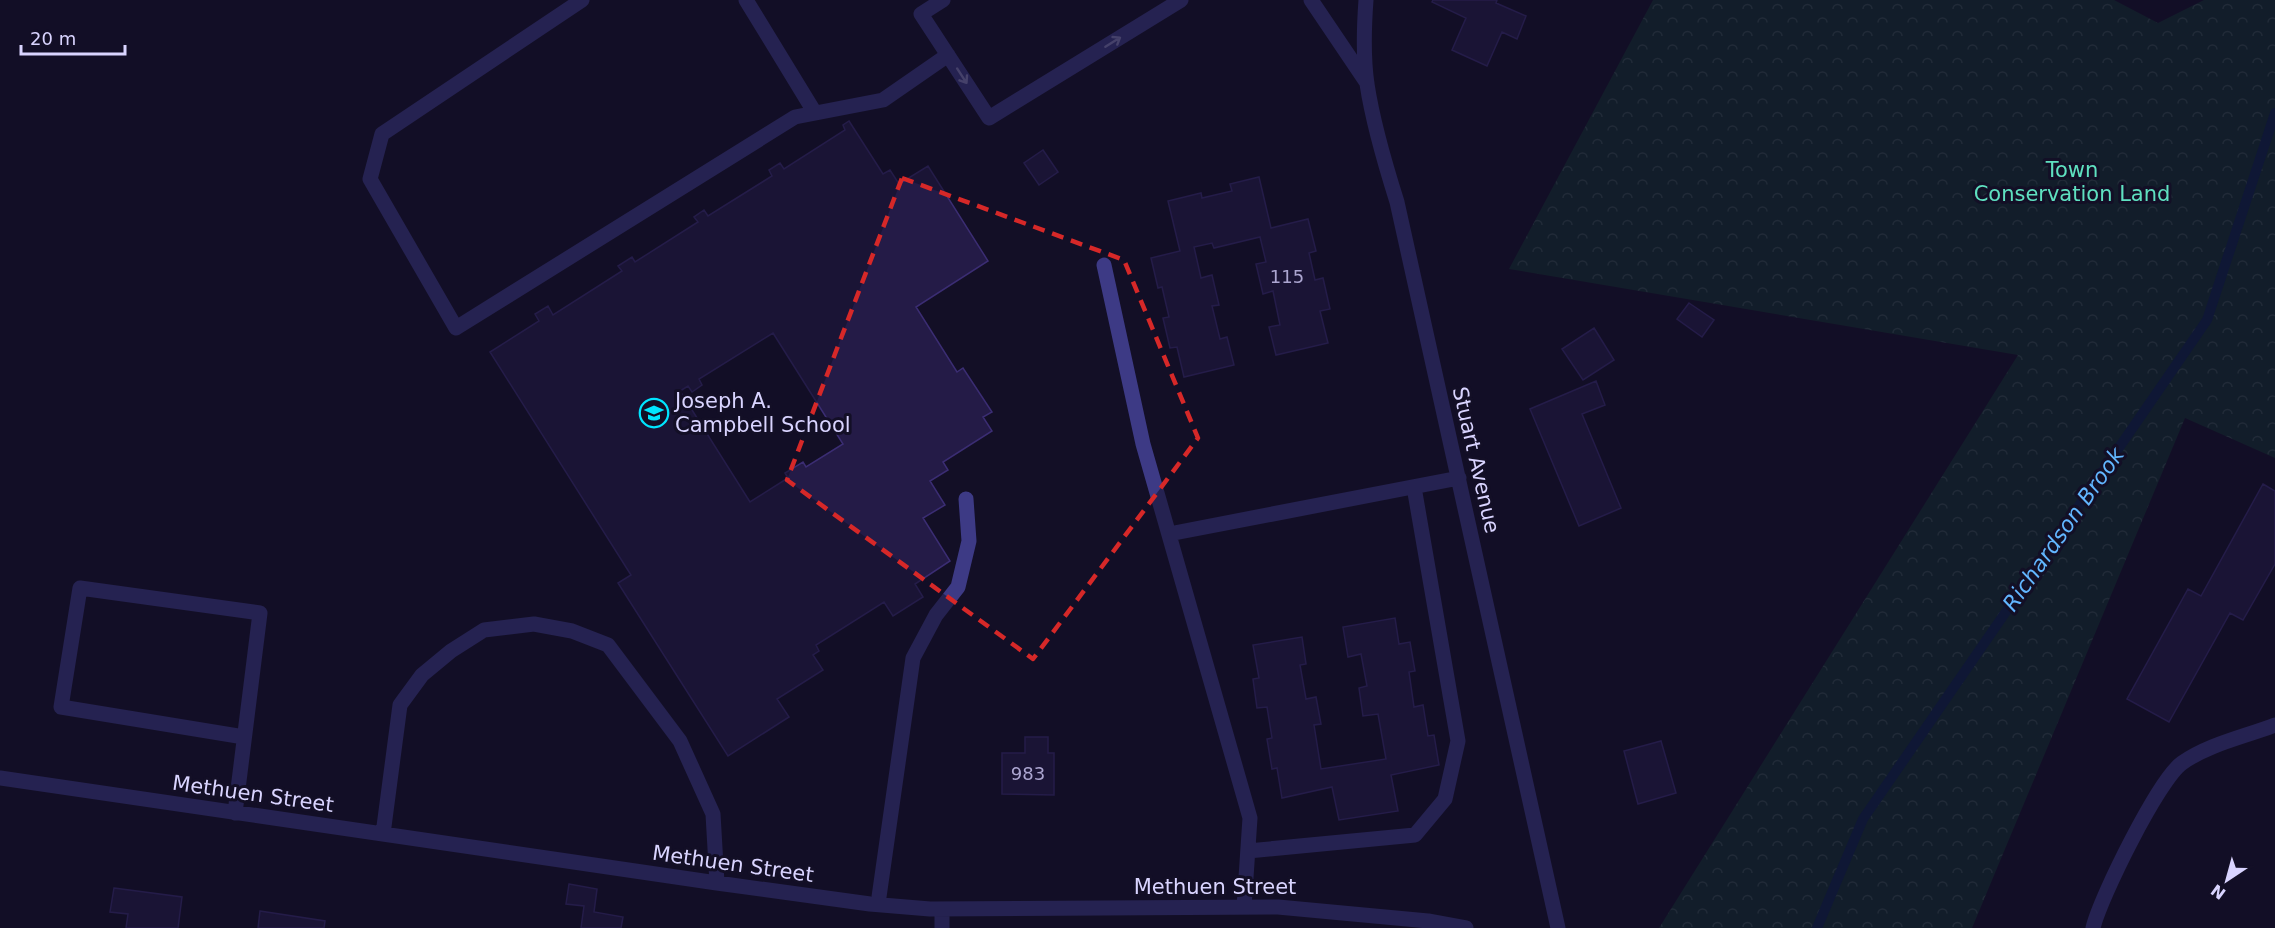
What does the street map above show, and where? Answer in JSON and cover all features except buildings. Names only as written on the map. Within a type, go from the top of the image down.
[{"type":"street","points":[[582,0],[382,134],[370,179],[456,328],[795,117],[883,100],[948,55]]},
{"type":"street","points":[[746,0],[815,113]]},
{"type":"street","points":[[943,0],[921,14],[989,118],[1181,0]]},
{"type":"street","points":[[1311,0],[1367,83]]},
{"type":"street","name":"Stuart Avenue","points":[[1366,0],[1367,83],[1382,152],[1397,202],[1558,928]]},
{"type":"street","points":[[1104,265],[1143,444],[1250,818],[1244,907]]},
{"type":"street","points":[[1169,534],[1459,478]]},
{"type":"street","points":[[1248,852],[1415,835],[1445,799],[1458,741],[1414,487]]},
{"type":"street","points":[[878,904],[913,658],[936,615],[958,587],[969,541],[966,499]]},
{"type":"street","points":[[235,813],[260,614],[80,588],[61,707],[244,737]]},
{"type":"street","points":[[383,834],[400,705],[422,675],[451,651],[484,630],[534,624],[572,631],[608,645],[680,741],[713,814],[717,883]]},
{"type":"street","points":[[2093,928],[2095,918],[2120,864],[2160,791],[2179,765],[2203,750],[2275,725]]},
{"type":"street","name":"Methuen Street","points":[[0,778],[717,883],[878,904],[942,909],[1244,907],[1352,912],[1466,928]]},
{"type":"street","points":[[942,909],[942,928]]},
{"type":"highlighted area","points":[[902,178],[1124,260],[1198,438],[1033,659],[787,480]]},
{"type":"green space","name":"Town Conservation Land","points":[[1653,0],[2114,0],[2158,23],[2204,0],[2275,0],[2275,458],[2185,418],[1972,928],[1659,928],[2018,355],[1509,269]]},
{"type":"waterway","name":"Richardson Brook","points":[[1817,928],[1863,819],[2207,320],[2275,113]]},
{"type":"place","name":"Joseph A. Campbell School","points":[[654,413]]}]
